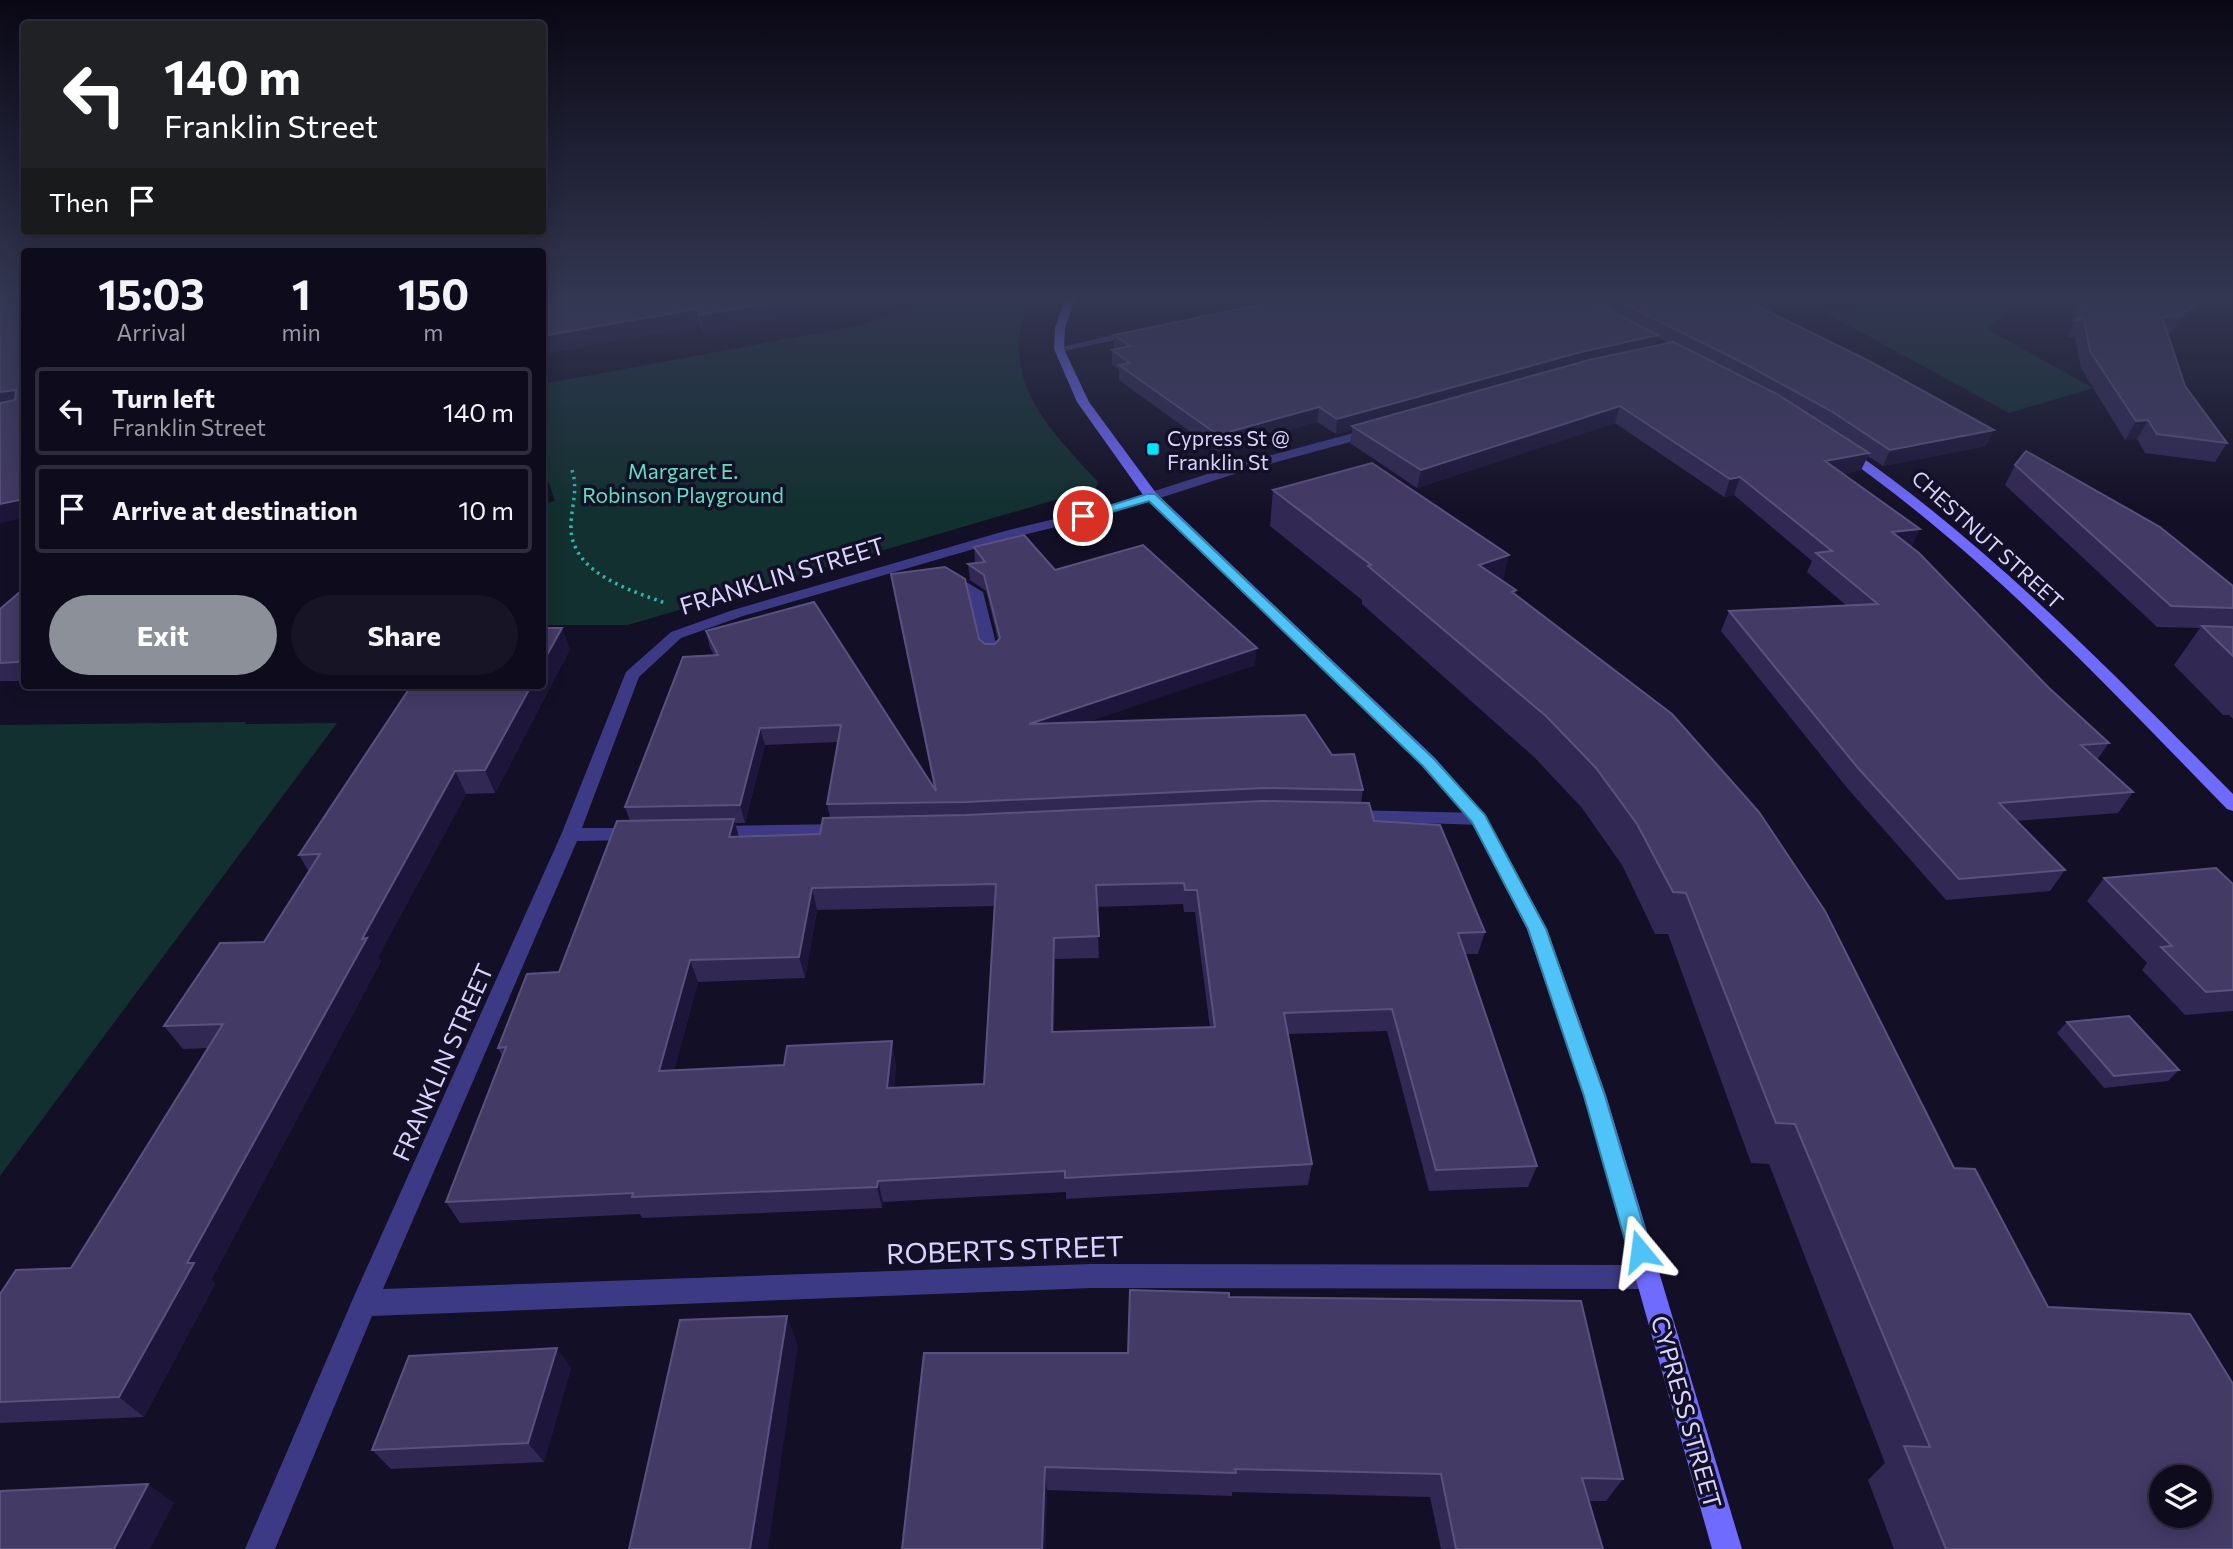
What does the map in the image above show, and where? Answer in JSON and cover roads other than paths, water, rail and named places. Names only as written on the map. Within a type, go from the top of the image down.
[{"type":"main road","name":"CYPRESS STREET","points":[[1068,369],[1083,402],[1151,496],[1429,762],[1479,819],[1537,929],[1595,1096],[1727,1549]]},
{"type":"main road","name":"CHESTNUT STREET","points":[[1829,440],[1894,483],[1955,533],[2075,646],[2233,805]]},
{"type":"street","name":"FRANKLIN STREET","points":[[260,1549],[364,1303],[570,835],[632,675],[676,635],[738,613],[1391,426]]},
{"type":"street","points":[[923,559],[976,592],[991,655]]},
{"type":"street","points":[[1330,816],[1479,819]]},
{"type":"street","points":[[703,832],[857,830]]},
{"type":"street","points":[[570,835],[661,833]]},
{"type":"street","name":"ROBERTS STREET","points":[[364,1303],[1091,1276],[1647,1277]]},
{"type":"place","name":"Cypress St @ Franklin St","points":[[1153,449]]},
{"type":"park label","name":"Margaret E. Robinson Playground","points":[[683,482]]}]
